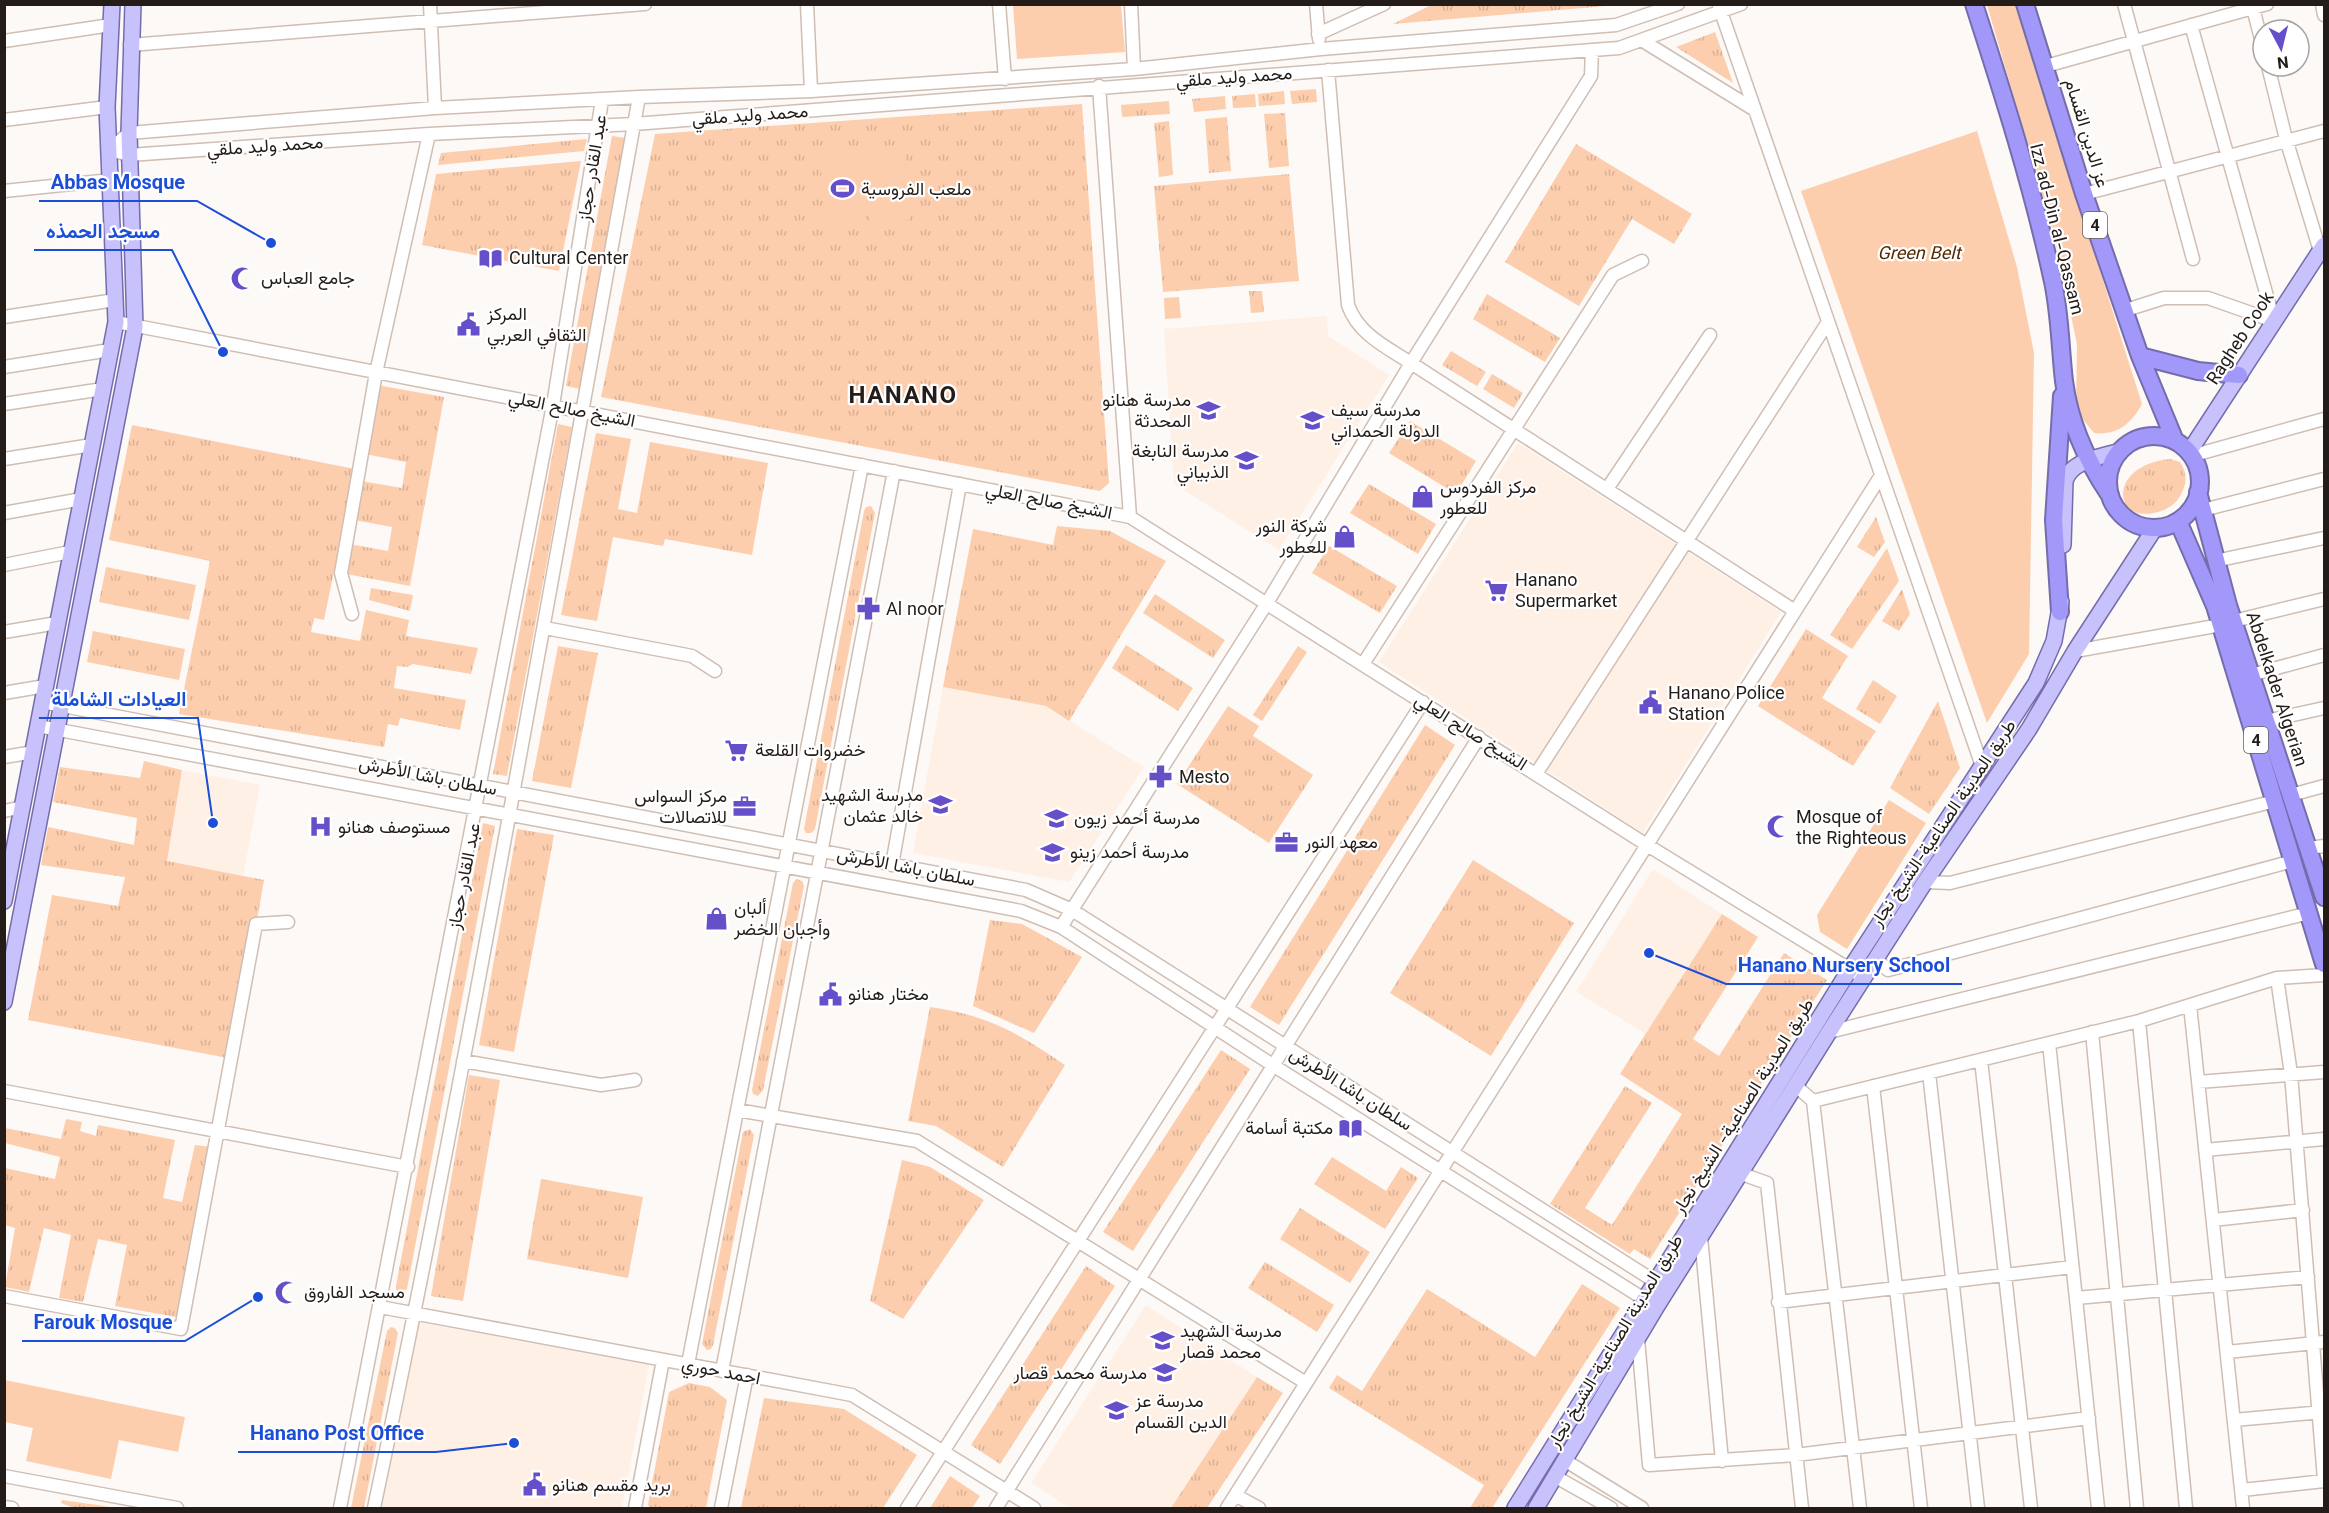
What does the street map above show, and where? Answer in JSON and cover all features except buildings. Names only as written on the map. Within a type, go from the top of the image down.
[{"type":"highway","name":"Izz ad-Din al-Qassam","points":[[1974,4],[1998,80],[2052,276],[2061,328],[2064,380],[2073,420],[2089,461],[2109,494]]},
{"type":"highway","name":"عز الدين القسام","points":[[2025,4],[2084,194],[2140,356],[2175,441]]},
{"type":"highway","points":[[2140,356],[2198,371],[2239,375]]},
{"type":"highway","points":[[2060,612],[2054,512],[2064,380]]},
{"type":"highway","points":[[2164,437],[2175,441],[2190,454],[2199,473],[2198,492],[2187,514],[2178,521],[2155,528],[2143,527],[2121,515],[2109,494],[2109,471],[2120,451],[2140,438],[2164,437]]},
{"type":"highway","name":"Abdelkader Algerian","points":[[2198,492],[2227,623],[2275,801],[2325,964]]},
{"type":"highway","name":"Abdelkader Algerian","points":[[2178,521],[2251,675],[2291,795],[2317,847],[2325,897]]},
{"type":"main road","points":[[4,901],[6,881],[34,753],[70,552],[116,322],[107,107],[112,4]]},
{"type":"main road","points":[[4,1002],[135,327],[129,155],[130,45],[133,4]]},
{"type":"main road","name":"Ragheb Cook","points":[[2190,454],[2322,248]]},
{"type":"main road","name":"طريق المدينة الصناعية- الشيخ نجار","points":[[1515,1509],[1662,1286],[1850,969],[2043,670],[2054,641],[2060,612],[2065,481],[2072,468],[2120,451]]},
{"type":"main road","name":"طريق المدينة الصناعية-الشيخ نجار","points":[[1662,1286],[1701,1238],[1829,1032],[1925,882],[2029,729],[2075,651],[2155,528]]},
{"type":"main road","name":"طريق المدينة الصناعية-الشيخ نجار","points":[[1536,1509],[1638,1339],[1651,1303]]},
{"type":"street","points":[[430,4],[435,108]]},
{"type":"street","points":[[130,45],[645,4]]},
{"type":"street","points":[[807,4],[812,91]]},
{"type":"street","points":[[999,4],[1005,79]]},
{"type":"street","points":[[1131,4],[1134,69]]},
{"type":"street","points":[[1316,4],[1321,50]]},
{"type":"street","points":[[1318,34],[1384,4]]},
{"type":"street","name":"محمد وليد ملقي","points":[[129,133],[435,108],[812,91],[1134,69],[1321,50],[1616,25],[1678,4]]},
{"type":"street","name":"محمد وليد ملقي","points":[[109,150],[129,155],[429,134],[634,124],[1099,86],[1619,48],[1642,41],[1720,8],[1741,4]]},
{"type":"street","points":[[2124,4],[2193,259]]},
{"type":"street","points":[[2046,66],[2267,4]]},
{"type":"street","points":[[2322,4],[2325,15]]},
{"type":"street","points":[[1720,8],[1880,477],[1982,766]]},
{"type":"street","points":[[2253,8],[2256,18]]},
{"type":"street","points":[[4,41],[111,25]]},
{"type":"street","points":[[2191,26],[2274,321]]},
{"type":"street","points":[[1642,41],[1755,110]]},
{"type":"street","points":[[1061,927],[1267,603],[1411,363],[1591,76],[1592,50]]},
{"type":"street","points":[[1328,70],[1348,305],[1353,319],[1364,332],[1795,611]]},
{"type":"street","points":[[2271,78],[2286,139],[2322,248]]},
{"type":"street","points":[[1099,86],[1130,517]]},
{"type":"street","name":"عبد القادر حجاز","points":[[374,1509],[415,1313],[510,815],[639,97]]},
{"type":"street","name":"عبد القادر حجاز","points":[[340,1509],[408,1167],[553,405],[603,100]]},
{"type":"street","points":[[4,120],[107,107]]},
{"type":"street","points":[[2084,194],[2286,139],[2325,131]]},
{"type":"street","points":[[109,150],[129,133]]},
{"type":"street","points":[[351,614],[341,573],[376,373],[429,134]]},
{"type":"street","points":[[4,191],[111,180]]},
{"type":"street","points":[[1363,664],[1613,275],[1642,261]]},
{"type":"street","points":[[2126,310],[2164,298],[2208,298],[2274,321]]},
{"type":"street","points":[[4,317],[115,300]]},
{"type":"street","name":"الشيخ صالح العلي","points":[[116,322],[1130,517],[1647,845],[1864,978]]},
{"type":"street","points":[[1536,774],[1828,322]]},
{"type":"street","points":[[1607,489],[1710,335]]},
{"type":"street","points":[[4,368],[110,350]]},
{"type":"street","points":[[4,404],[103,389]]},
{"type":"street","points":[[2190,454],[2325,419]]},
{"type":"street","points":[[4,459],[92,445]]},
{"type":"street","points":[[688,1364],[862,465]]},
{"type":"street","points":[[722,1371],[894,471]]},
{"type":"street","points":[[1227,1509],[1880,477]]},
{"type":"street","points":[[2203,510],[2325,479]]},
{"type":"street","points":[[892,865],[960,484]]},
{"type":"street","points":[[4,513],[82,499]]},
{"type":"street","points":[[2215,561],[2325,538]]},
{"type":"street","points":[[4,565],[70,552]]},
{"type":"street","points":[[2075,651],[2227,623],[2325,599]]},
{"type":"street","points":[[4,632],[57,623]]},
{"type":"street","points":[[545,628],[692,656],[715,671]]},
{"type":"street","points":[[2251,675],[2325,655]]},
{"type":"street","points":[[4,693],[45,686]]},
{"type":"street","name":"سلطان باشا الأطرش","points":[[42,702],[1026,890],[1072,910],[1285,1048],[1662,1286]]},
{"type":"street","points":[[907,1509],[1423,702]]},
{"type":"street","points":[[2266,721],[2325,708]]},
{"type":"street","name":"سلطان باشا الأطرش","points":[[38,726],[1021,910],[1061,927],[1274,1066],[1651,1303]]},
{"type":"street","points":[[996,1509],[1479,737]]},
{"type":"street","points":[[4,757],[34,753]]},
{"type":"street","points":[[2291,795],[2325,786]]},
{"type":"street","points":[[1925,882],[1950,883],[2275,801]]},
{"type":"street","points":[[4,811],[22,807]]},
{"type":"street","points":[[1876,959],[1888,970],[2293,861]]},
{"type":"street","points":[[1829,1032],[2309,914]]},
{"type":"street","points":[[4,1296],[182,1329],[256,924],[288,922]]},
{"type":"street","points":[[1813,1101],[2139,1021],[2277,978],[2325,975]]},
{"type":"street","points":[[2241,1490],[2325,1480],[2318,1342],[2308,1277],[2291,1074],[2277,978]]},
{"type":"street","points":[[2190,1005],[2243,1509]]},
{"type":"street","points":[[2139,1021],[2186,1509]]},
{"type":"street","points":[[2092,1032],[2138,1509]]},
{"type":"street","points":[[2049,1043],[2098,1509]]},
{"type":"street","points":[[1981,1060],[2031,1509]]},
{"type":"street","points":[[463,1061],[601,1085],[635,1080]]},
{"type":"street","points":[[1929,1072],[1978,1509]]},
{"type":"street","points":[[2198,1082],[2325,1072]]},
{"type":"street","points":[[1796,1086],[1813,1101],[1860,1509]]},
{"type":"street","points":[[1873,1086],[1921,1509]]},
{"type":"street","points":[[4,1091],[408,1167]]},
{"type":"street","points":[[737,1110],[917,1141],[1306,1383]]},
{"type":"street","points":[[2205,1150],[2325,1139]]},
{"type":"street","points":[[1742,1174],[1767,1184],[1802,1509]]},
{"type":"street","points":[[2213,1220],[2302,1210]]},
{"type":"street","points":[[1701,1238],[1722,1461]]},
{"type":"street","points":[[1778,1302],[2072,1267]]},
{"type":"street","points":[[2076,1298],[2308,1277]]},
{"type":"street","name":"احمد حوري","points":[[380,1307],[852,1395],[1034,1509]]},
{"type":"street","points":[[1638,1339],[1649,1465],[1796,1455],[2088,1418]]},
{"type":"street","points":[[2227,1353],[2318,1342]]},
{"type":"street","points":[[635,1509],[663,1360]]},
{"type":"street","points":[[722,1509],[747,1375]]},
{"type":"street","points":[[2234,1420],[2321,1412]]},
{"type":"street","points":[[1566,1461],[1642,1509]]},
{"type":"street","points":[[4,1476],[177,1509]]},
{"type":"street","points":[[1556,1477],[1611,1509]]},
{"type":"street","points":[[1586,1493],[1587,1509]]},
{"type":"street","points":[[1236,1496],[1259,1509]]},
{"type":"street","points":[[4,1507],[12,1509]]},
{"type":"shaded area","points":[[1327,316],[1328,336],[1389,375],[1279,550],[1174,484],[1164,329]]},
{"type":"shaded area","points":[[1518,443],[1781,612],[1643,833],[1379,662]]},
{"type":"shaded area","points":[[943,687],[1046,706],[1144,767],[1069,882],[913,853]]},
{"type":"shaded area","points":[[182,770],[260,785],[243,876],[167,862]]},
{"type":"shaded area","points":[[1653,869],[1722,914],[1646,1034],[1576,992]]},
{"type":"shaded area","points":[[1146,1305],[1257,1377],[1171,1508],[1070,1508],[1031,1483]]},
{"type":"shaded area","points":[[419,1322],[649,1365],[622,1508],[380,1508]]},
{"type":"green space","points":[[1431,4],[1617,5],[1393,24]]},
{"type":"green space","points":[[1013,5],[1121,5],[1125,52],[1017,59]]},
{"type":"green space","points":[[1987,5],[2016,5],[2142,404],[2134,417],[2117,430],[2094,433],[2076,411],[2077,344],[2054,235]]},
{"type":"green space","points":[[1715,32],[1733,83],[1676,47]]},
{"type":"green space","points":[[1316,89],[1317,102],[1292,104],[1290,91]]},
{"type":"green space","points":[[1284,91],[1285,104],[1259,106],[1258,94]]},
{"type":"green space","points":[[1255,94],[1256,107],[1233,108],[1232,96]]},
{"type":"green space","points":[[1225,96],[1226,109],[1194,112],[1192,99]]},
{"type":"green space","points":[[1169,101],[1170,114],[1122,117],[1121,105]]},
{"type":"green space","points":[[1082,104],[1109,483],[1100,491],[601,397],[655,134]]},
{"type":"green space","points":[[1285,113],[1289,166],[1269,168],[1264,114]]},
{"type":"green space","points":[[1227,117],[1231,171],[1209,173],[1205,119]]},
{"type":"green space","points":[[1169,121],[1173,175],[1159,177],[1154,123]]},
{"type":"green space","name":"Green Belt","points":[[1977,131],[2017,267],[2034,353],[2029,654],[1987,723],[1801,191]]},
{"type":"green space","points":[[612,136],[626,138],[580,389],[566,386]]},
{"type":"green space","points":[[587,139],[584,151],[438,165],[441,153]]},
{"type":"green space","points":[[1576,144],[1692,214],[1674,244],[1632,219],[1579,306],[1505,262]]},
{"type":"green space","points":[[904,147],[909,220],[869,223],[863,150]]},
{"type":"green space","name":"ملعب الفروسية","points":[[861,150],[866,224],[825,227],[820,153]]},
{"type":"green space","points":[[581,161],[559,271],[422,245],[436,174]]},
{"type":"green space","points":[[1289,174],[1299,281],[1163,292],[1154,186]]},
{"type":"green space","points":[[1249,291],[1262,291],[1264,312],[1251,313]]},
{"type":"green space","points":[[1487,294],[1560,338],[1545,362],[1473,319]]},
{"type":"green space","points":[[1179,297],[1181,318],[1165,319],[1164,298]]},
{"type":"green space","points":[[1451,351],[1486,372],[1477,386],[1442,365]]},
{"type":"green space","points":[[1492,374],[1523,393],[1514,408],[1483,389]]},
{"type":"green space","points":[[377,385],[444,397],[410,586],[341,573],[349,544],[388,551],[392,527],[354,520],[361,481],[402,488],[406,462],[365,454]]},
{"type":"green space","points":[[1410,421],[1476,461],[1456,494],[1389,453]]},
{"type":"green space","points":[[558,424],[572,427],[507,776],[493,774]]},
{"type":"green space","points":[[132,425],[355,469],[324,620],[314,618],[311,632],[360,641],[366,610],[409,620],[406,636],[478,648],[471,674],[413,664],[407,667],[397,666],[394,688],[466,700],[460,730],[400,718],[398,726],[388,724],[384,747],[179,714],[210,561],[109,540]]},
{"type":"green space","points":[[596,433],[631,439],[618,509],[637,513],[650,442],[768,463],[752,555],[665,539],[663,546],[613,537],[597,621],[561,615]]},
{"type":"green space","points":[[2170,459],[2180,462],[2186,479],[2178,499],[2171,506],[2158,512],[2143,514],[2132,510],[2125,503],[2123,493],[2126,482],[2135,472],[2150,464]]},
{"type":"green space","points":[[1369,484],[1436,524],[1418,554],[1350,513]]},
{"type":"green space","points":[[871,506],[875,513],[815,829],[811,833],[806,833],[804,829],[864,511],[866,507]]},
{"type":"green space","points":[[1876,517],[1885,542],[1874,557],[1857,547]]},
{"type":"green space","points":[[1057,526],[1110,531],[1166,561],[1069,721],[1046,706],[943,687],[973,529],[1053,545]]},
{"type":"green space","points":[[1329,546],[1397,586],[1380,613],[1312,573]]},
{"type":"green space","points":[[1887,548],[1899,581],[1852,649],[1830,635]]},
{"type":"green space","points":[[106,567],[196,585],[189,620],[99,602]]},
{"type":"green space","points":[[371,588],[413,595],[410,611],[369,600]]},
{"type":"green space","points":[[1902,589],[1910,614],[1899,631],[1882,621]]},
{"type":"green space","points":[[1155,594],[1225,640],[1213,658],[1143,613]]},
{"type":"green space","points":[[1806,629],[1848,656],[1822,698],[1876,731],[1853,766],[1758,706]]},
{"type":"green space","points":[[93,631],[185,649],[179,680],[87,662]]},
{"type":"green space","points":[[1126,645],[1193,688],[1178,711],[1112,668]]},
{"type":"green space","points":[[558,646],[598,653],[571,788],[532,781]]},
{"type":"green space","points":[[1298,646],[1307,652],[1262,721],[1253,715]]},
{"type":"green space","points":[[1873,680],[1897,696],[1880,724],[1856,709]]},
{"type":"green space","points":[[1938,701],[1960,768],[1929,814],[1890,788]]},
{"type":"green space","points":[[1228,706],[1259,726],[1253,736],[1313,775],[1269,843],[1177,784]]},
{"type":"green space","points":[[1425,725],[1455,745],[1279,1025],[1250,1007]]},
{"type":"green space","points":[[144,761],[182,770],[167,861],[264,880],[233,1059],[28,1020],[52,895],[118,906],[125,877],[41,865],[48,827],[134,845],[137,818],[53,802],[60,767],[140,778]]},
{"type":"green space","points":[[1889,800],[1926,823],[1847,949],[1820,932],[1817,915]]},
{"type":"green space","points":[[483,823],[495,826],[407,1289],[402,1292],[396,1290],[396,1286]]},
{"type":"green space","points":[[517,829],[554,835],[514,1052],[479,1045]]},
{"type":"green space","points":[[1473,860],[1574,923],[1491,1056],[1390,993]]},
{"type":"green space","points":[[797,879],[802,881],[804,886],[763,1090],[758,1096],[753,1094],[752,1090],[793,883]]},
{"type":"green space","points":[[1722,914],[1758,937],[1693,1039],[1719,1056],[1784,953],[1827,980],[1650,1259],[1634,1249],[1630,1254],[1550,1204],[1625,1086],[1652,1103],[1585,1208],[1612,1225],[1682,1114],[1620,1074]]},
{"type":"green space","points":[[990,920],[1022,924],[1082,957],[1034,1033],[973,1006]]},
{"type":"green space","points":[[930,1007],[970,1015],[1002,1027],[1065,1065],[1003,1167],[936,1126],[908,1121]]},
{"type":"green space","points":[[1221,1050],[1250,1069],[1133,1251],[1103,1232]]},
{"type":"green space","points":[[469,1075],[500,1080],[463,1301],[431,1296]]},
{"type":"green space","points":[[66,1119],[82,1122],[80,1131],[96,1136],[98,1125],[175,1140],[163,1198],[182,1202],[195,1145],[213,1147],[180,1315],[176,1317],[115,1306],[127,1245],[98,1239],[83,1302],[59,1298],[71,1235],[44,1228],[29,1292],[5,1287],[15,1228],[5,1225],[5,1168],[55,1179],[60,1157],[5,1143],[5,1128],[61,1139]]},
{"type":"green space","points":[[750,1129],[754,1135],[713,1345],[707,1350],[702,1344],[743,1132]]},
{"type":"green space","points":[[1332,1157],[1386,1191],[1401,1167],[1418,1178],[1385,1229],[1314,1184]]},
{"type":"green space","points":[[902,1160],[930,1167],[984,1200],[903,1319],[870,1301]]},
{"type":"green space","points":[[541,1179],[643,1197],[628,1278],[527,1259]]},
{"type":"green space","points":[[1300,1208],[1370,1252],[1350,1283],[1280,1239]]},
{"type":"green space","points":[[1265,1262],[1334,1305],[1317,1332],[1248,1288]]},
{"type":"green space","points":[[1086,1266],[1115,1286],[1000,1464],[971,1445]]},
{"type":"green space","points":[[1582,1284],[1620,1308],[1492,1508],[1470,1508],[1484,1485],[1329,1388],[1337,1375],[1362,1391],[1427,1289],[1535,1357]]},
{"type":"green space","points":[[391,1327],[395,1328],[398,1333],[364,1508],[351,1508],[387,1331]]},
{"type":"green space","points":[[1257,1377],[1283,1393],[1207,1508],[1171,1508]]},
{"type":"green space","points":[[5,1380],[185,1417],[178,1452],[119,1440],[111,1479],[26,1461],[33,1428],[5,1422]]},
{"type":"green space","points":[[689,1383],[710,1387],[727,1400],[706,1508],[650,1508],[648,1505],[669,1392]]},
{"type":"green space","points":[[764,1398],[844,1409],[917,1455],[883,1508],[741,1508]]},
{"type":"green space","points":[[950,1476],[980,1496],[972,1508],[930,1508]]},
{"type":"green space","points":[[62,1500],[118,1508],[74,1508],[61,1503]]},
{"type":"place","name":"ملعب الفروسية","points":[[843,189]]},
{"type":"place","name":"Abbas Mosque","points":[[271,243]]},
{"type":"place","name":"Cultural Center","points":[[491,258]]},
{"type":"place","name":"جامع العباس","points":[[243,278]]},
{"type":"place","name":"المركز الثقافي العربي","points":[[469,324]]},
{"type":"place","name":"مسجد الحمذه","points":[[223,352]]},
{"type":"place","name":"مدرسة هنانو المحدثة","points":[[1209,410]]},
{"type":"place","name":"مدرسة سيف الدولة الحمداني","points":[[1313,420]]},
{"type":"place","name":"مدرسة النابغة الذبياني","points":[[1247,461]]},
{"type":"place","name":"مركز الفردوس للعطور","points":[[1422,497]]},
{"type":"place","name":"شركة النور للعطور","points":[[1345,536]]},
{"type":"place","name":"Hanano Supermarket","points":[[1497,590]]},
{"type":"place","name":"Al noor","points":[[868,609]]},
{"type":"place","name":"Hanano Police Station","points":[[1650,703]]},
{"type":"place","name":"خضروات القلعة","points":[[737,750]]},
{"type":"place","name":"Mesto","points":[[1161,777]]},
{"type":"place","name":"مدرسة الشهيد خالد عثمان","points":[[941,805]]},
{"type":"place","name":"مركز السواس للاتصالات","points":[[745,806]]},
{"type":"place","name":"مدرسة أحمد زيون","points":[[1056,818]]},
{"type":"place","name":"العيادات الشاملة","points":[[213,823]]},
{"type":"place","name":"مستوصف هنانو","points":[[320,827]]},
{"type":"place","name":"Mosque of the Righteous","points":[[1778,827]]},
{"type":"place","name":"معهد النور","points":[[1287,842]]},
{"type":"place","name":"مدرسة أحمد زينو","points":[[1052,852]]},
{"type":"place","name":"ألبان وأجبان الخضر","points":[[716,918]]},
{"type":"place","name":"Hanano Nursery School","points":[[1649,953]]},
{"type":"place","name":"مختار هنانو","points":[[830,994]]},
{"type":"place","name":"مكتبة أسامة","points":[[1351,1128]]},
{"type":"place","name":"مسجد الفاروق","points":[[286,1292]]},
{"type":"place","name":"Farouk Mosque","points":[[258,1297]]},
{"type":"place","name":"مدرسة الشهيد محمد قصار","points":[[1162,1341]]},
{"type":"place","name":"مدرسة محمد قصار","points":[[1165,1373]]},
{"type":"place","name":"مدرسة عز الدين القسام","points":[[1117,1411]]},
{"type":"place","name":"Hanano Post Office","points":[[514,1443]]},
{"type":"place","name":"بريد مقسم هنانو","points":[[534,1485]]},
{"type":"district","name":"HANANO","points":[[903,395]]}]
